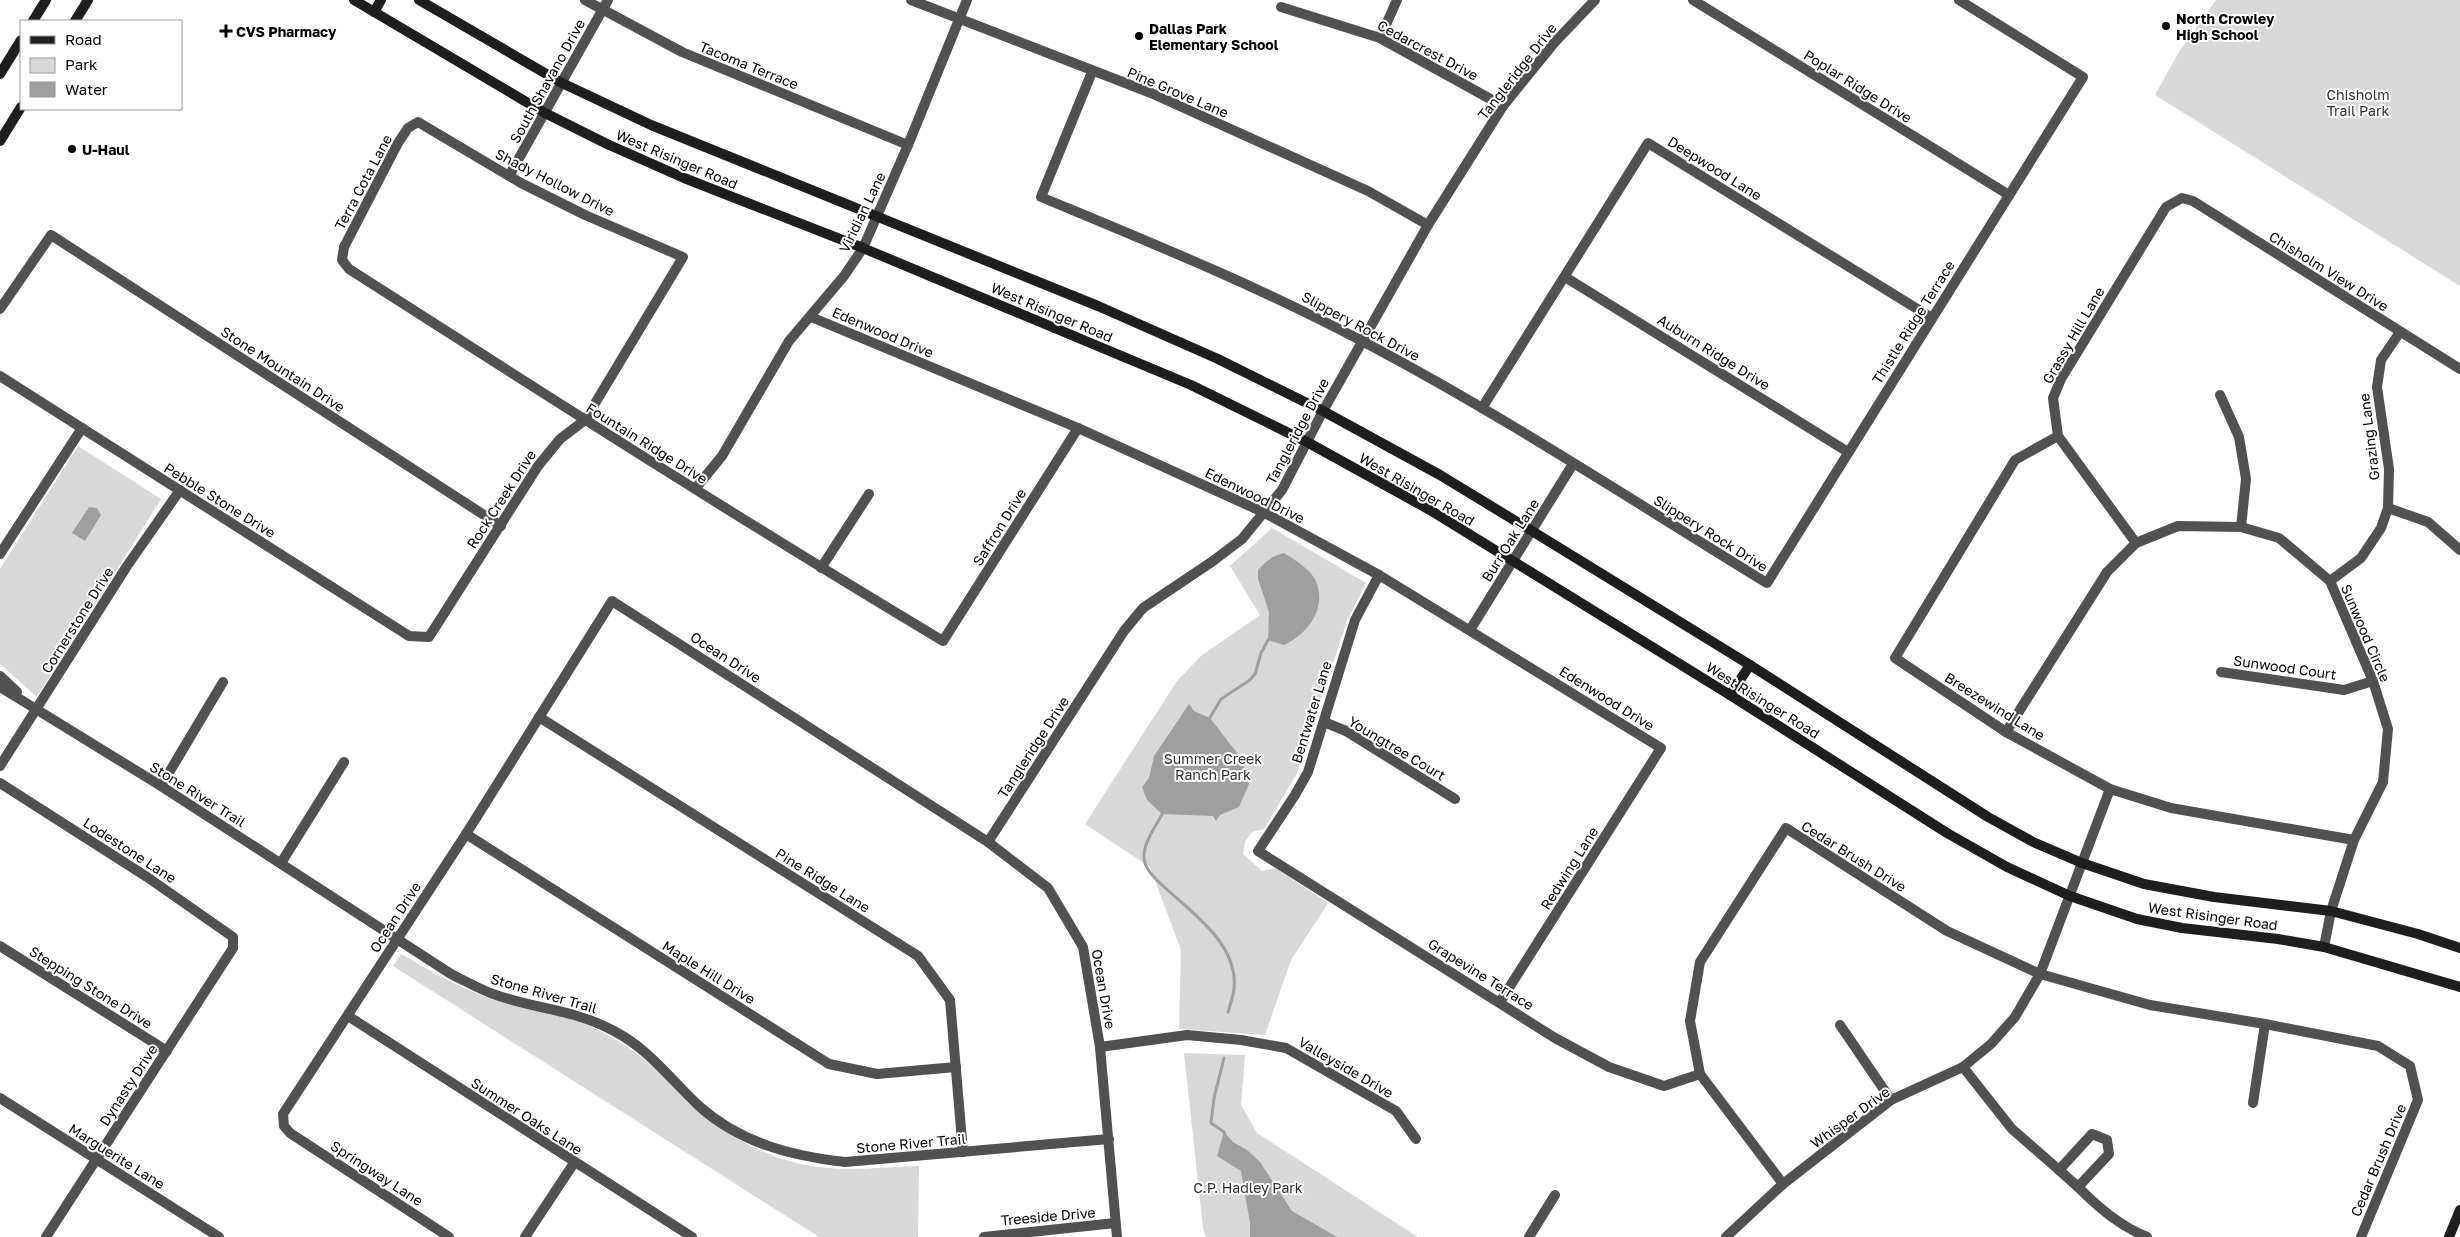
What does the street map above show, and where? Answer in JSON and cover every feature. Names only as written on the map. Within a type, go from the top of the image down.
[{"type":"main road","points":[[34,20],[46,0]]},
{"type":"main road","points":[[76,20],[88,0]]},
{"type":"main road","name":"West Risinger Road","points":[[354,0],[545,113],[684,178],[863,248],[1191,385],[1308,442],[1430,510],[1730,695],[1947,833],[2007,867],[2070,896],[2137,919],[2182,928],[2278,939],[2324,947],[2460,987]]},
{"type":"main road","points":[[374,12],[381,0]]},
{"type":"main road","name":"West Risinger Road","points":[[419,0],[562,83],[651,125],[1089,303],[1209,355],[1323,412],[1440,475],[1750,665],[1988,817],[2033,842],[2082,863],[2144,884],[2214,897],[2331,911],[2418,934],[2460,948]]},
{"type":"main road","points":[[0,74],[20,42]]},
{"type":"main road","points":[[0,141],[4,127],[20,108]]},
{"type":"main road","points":[[1730,695],[1750,665]]},
{"type":"main road","points":[[2449,1237],[2460,1210]]},
{"type":"street","name":"Tacoma Terrace","points":[[585,0],[682,52],[908,145]]},
{"type":"street","name":"South Shavano Drive","points":[[510,176],[608,0]]},
{"type":"street","name":"Pine Grove Lane","points":[[911,0],[1092,72],[1151,93],[1359,187],[1428,225]]},
{"type":"street","name":"Viridian Lane","points":[[695,489],[722,456],[789,341],[811,317],[863,248],[908,145],[967,0]]},
{"type":"street","points":[[1380,38],[1397,0]]},
{"type":"street","name":"Tangleridge Drive","points":[[988,842],[1124,631],[1143,608],[1213,562],[1242,538],[1265,513],[1282,490],[1362,340],[1428,225],[1504,106],[1554,44],[1595,0]]},
{"type":"street","name":"Poplar Ridge Drive","points":[[1693,0],[2009,195]]},
{"type":"street","name":"Thistle Ridge Terrace","points":[[1767,583],[2083,77],[1960,0]]},
{"type":"street","name":"Cedarcrest Drive","points":[[1281,7],[1380,38],[1504,106]]},
{"type":"street","name":"Slippery Rock Drive","points":[[1092,72],[1041,197],[1253,286],[1362,340],[1482,408],[1767,583]]},
{"type":"street","name":"Shady Hollow Drive","points":[[418,122],[510,176],[585,215],[683,257]]},
{"type":"street","name":"Terra Cota Lane","points":[[342,260],[344,247],[398,143],[408,128],[418,122]]},
{"type":"street","name":"Deepwood Lane","points":[[1482,408],[1566,277],[1648,142],[1932,318]]},
{"type":"street","name":"Chisholm View Drive","points":[[2182,198],[2193,202],[2460,369]]},
{"type":"street","name":"Grassy Hill Lane","points":[[2136,543],[2058,436],[2053,398],[2061,379],[2166,208],[2182,198]]},
{"type":"street","name":"Stone Mountain Drive","points":[[0,309],[51,236],[501,526]]},
{"type":"street","name":"Rock Creek Drive","points":[[429,637],[550,449],[585,420],[683,257]]},
{"type":"street","name":"Fountain Ridge Drive","points":[[342,260],[349,269],[585,420],[820,568],[943,641]]},
{"type":"street","name":"Auburn Ridge Drive","points":[[1566,277],[1848,452]]},
{"type":"street","name":"Edenwood Drive","points":[[811,317],[1078,428],[1265,513],[1379,575],[1661,748]]},
{"type":"street","name":"Grazing Lane","points":[[2330,581],[2362,558],[2381,528],[2388,508],[2390,469],[2376,387],[2381,360],[2400,332]]},
{"type":"street","name":"Pebble Stone Drive","points":[[0,376],[409,636],[429,637]]},
{"type":"street","points":[[2220,395],[2239,437],[2246,479],[2241,527]]},
{"type":"street","points":[[0,554],[82,428]]},
{"type":"street","name":"Saffron Drive","points":[[943,641],[1078,428]]},
{"type":"street","name":"Breezewind Lane","points":[[2058,436],[2015,460],[1895,658],[2006,732],[2110,790],[2171,808],[2354,840]]},
{"type":"street","name":"Burr Oak Lane","points":[[1470,630],[1573,464]]},
{"type":"street","name":"Cornerstone Drive","points":[[0,766],[127,566],[180,490]]},
{"type":"street","points":[[820,568],[869,494]]},
{"type":"street","points":[[2388,508],[2428,522],[2460,550]]},
{"type":"street","name":"Sunwood Circle","points":[[2006,732],[2107,572],[2136,543],[2178,526],[2241,527],[2279,538],[2330,581],[2373,681],[2388,729],[2383,782],[2354,840],[2331,911],[2324,947]]},
{"type":"street","name":"Bentwater Lane","points":[[1258,851],[1308,772],[1355,620],[1379,575]]},
{"type":"street","name":"Ocean Drive","points":[[290,1133],[284,1126],[284,1114],[466,834],[612,600],[988,842],[1048,888],[1083,947],[1100,1046],[1117,1237]]},
{"type":"street","name":"Sunwood Court","points":[[2221,672],[2344,690],[2373,681]]},
{"type":"street","name":"Stone River Trail","points":[[0,676],[36,710]]},
{"type":"street","points":[[161,786],[223,682]]},
{"type":"street","name":"Stone River Trail","points":[[0,687],[161,786],[451,974],[489,993],[589,1018],[617,1032],[647,1053],[700,1107],[765,1147],[806,1158],[844,1162],[1108,1139]]},
{"type":"street","name":"Pine Ridge Lane","points":[[539,717],[918,956],[950,1000],[963,1152]]},
{"type":"street","name":"Youngtree Court","points":[[1324,722],[1346,731],[1455,799]]},
{"type":"street","name":"Redwing Lane","points":[[1500,1002],[1661,748]]},
{"type":"street","points":[[281,863],[344,762]]},
{"type":"street","name":"Lodestone Lane","points":[[0,783],[207,917],[233,937],[233,948]]},
{"type":"street","name":"Whisper Drive","points":[[1726,1237],[1783,1184],[1892,1100],[1963,1067],[1991,1044],[2015,1017],[2040,974],[2110,790]]},
{"type":"street","name":"Cedar Brush Drive","points":[[1783,1184],[1700,1074],[1690,1021],[1700,962],[1786,828],[1947,931],[2040,974],[2150,1005],[2265,1024],[2378,1046],[2410,1066],[2418,1100],[2361,1237]]},
{"type":"street","name":"Maple Hill Drive","points":[[466,834],[829,1064],[877,1074],[956,1067]]},
{"type":"street","name":"Grapevine Terrace","points":[[1258,851],[1555,1038],[1609,1067],[1664,1086],[1700,1074]]},
{"type":"street","name":"Stepping Stone Drive","points":[[0,946],[167,1051]]},
{"type":"street","name":"Dynasty Drive","points":[[46,1237],[233,948]]},
{"type":"street","name":"Summer Oaks Lane","points":[[348,1016],[574,1163],[692,1237]]},
{"type":"street","points":[[2253,1103],[2265,1024]]},
{"type":"street","points":[[1840,1025],[1892,1100]]},
{"type":"street","name":"Valleyside Drive","points":[[1100,1046],[1187,1035],[1241,1040],[1286,1048],[1396,1111],[1416,1139]]},
{"type":"street","points":[[1963,1067],[2012,1129],[2100,1208],[2133,1234],[2147,1237]]},
{"type":"street","name":"Marguerite Lane","points":[[0,1098],[219,1237]]},
{"type":"street","name":"Springway Lane","points":[[290,1133],[449,1237]]},
{"type":"street","points":[[2059,1170],[2092,1134],[2107,1140],[2109,1154],[2078,1187]]},
{"type":"street","points":[[525,1237],[574,1163]]},
{"type":"street","points":[[1529,1237],[1556,1195]]},
{"type":"street","name":"Treeside Drive","points":[[984,1237],[1116,1223]]},
{"type":"green space","name":"Chisholm Trail Park","points":[[2216,0],[2460,0],[2460,286],[2155,95],[2179,52]]},
{"type":"green space","points":[[78,446],[161,499],[37,697],[0,664],[0,569]]},
{"type":"green space","name":"Summer Creek Ranch Park","points":[[1272,528],[1366,583],[1347,621],[1296,775],[1264,829],[1252,832],[1245,842],[1243,854],[1262,871],[1275,868],[1328,903],[1291,960],[1265,1035],[1179,1029],[1181,950],[1150,867],[1085,824],[1177,681],[1201,656],[1260,615],[1230,566]]},
{"type":"green space","points":[[401,954],[445,979],[480,995],[574,1020],[608,1035],[652,1066],[691,1106],[709,1120],[738,1139],[769,1154],[801,1164],[829,1168],[855,1169],[919,1166],[918,1237],[819,1237],[393,966]]},
{"type":"green space","name":"C.P. Hadley Park","points":[[1184,1053],[1245,1055],[1241,1105],[1257,1133],[1418,1237],[1206,1237],[1203,1228]]},
{"type":"water","points":[[89,507],[97,508],[101,515],[85,541],[72,533]]},
{"type":"water","points":[[1284,553],[1302,565],[1314,577],[1319,591],[1319,601],[1317,611],[1308,627],[1284,645],[1268,640],[1269,612],[1258,579],[1258,570],[1270,559]]},
{"type":"water","points":[[1189,704],[1194,711],[1210,718],[1241,758],[1249,784],[1239,807],[1220,815],[1216,821],[1213,816],[1162,814],[1147,800],[1142,787],[1149,778],[1154,756]]},
{"type":"water","points":[[1224,1132],[1233,1142],[1247,1150],[1260,1162],[1292,1211],[1337,1237],[1250,1237],[1250,1223],[1241,1171],[1217,1156]]},
{"type":"waterway","points":[[1208,721],[1221,699],[1250,680],[1255,674],[1261,653],[1268,640]]},
{"type":"waterway","points":[[1164,811],[1148,840],[1144,852],[1144,861],[1156,879],[1199,918],[1221,943],[1234,973],[1234,989],[1228,1012]]},
{"type":"waterway","points":[[1224,1058],[1214,1098],[1211,1123],[1224,1132],[1225,1136]]},
{"type":"place","name":"North Crowley High School","points":[[2166,26]]},
{"type":"place","name":"CVS Pharmacy","points":[[226,31]]},
{"type":"place","name":"Dallas Park Elementary School","points":[[1139,36]]},
{"type":"place","name":"U-Haul","points":[[72,149]]}]
